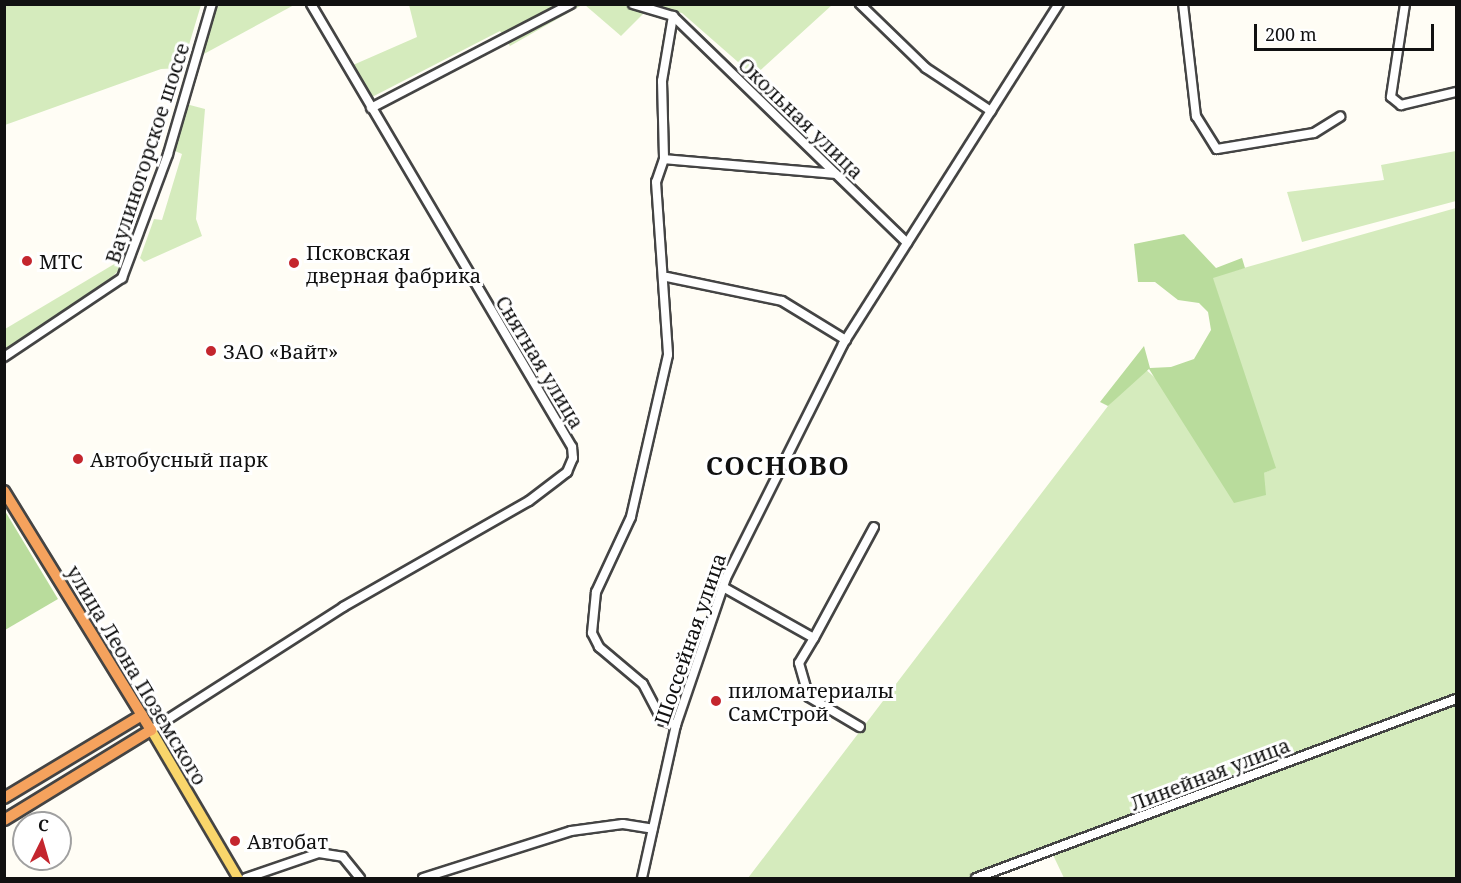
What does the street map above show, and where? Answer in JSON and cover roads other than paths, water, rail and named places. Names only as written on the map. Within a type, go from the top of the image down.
[{"type":"highway","name":"улица Леона Поземского","points":[[4,491],[151,730]]},
{"type":"highway","points":[[4,798],[142,715]]},
{"type":"highway","points":[[4,820],[151,730]]},
{"type":"main road","name":"улица Леона Поземского","points":[[151,730],[238,879]]},
{"type":"street","name":"Ваулиногорское шоссе","points":[[4,357],[122,278],[168,154],[212,4]]},
{"type":"street","name":"Снятная улица","points":[[151,730],[343,607],[529,501],[571,464],[572,447],[311,4]]},
{"type":"street","points":[[371,108],[571,4]]},
{"type":"street","points":[[633,4],[673,16],[662,81],[664,159],[656,182],[667,278],[669,355],[631,518],[596,592],[592,633],[599,647],[643,684],[662,720],[676,725]]},
{"type":"street","points":[[860,4],[926,68],[991,111]]},
{"type":"street","name":"Шоссейная улица","points":[[642,879],[676,725],[723,587],[846,340],[1059,4]]},
{"type":"street","points":[[1184,4],[1197,116],[1217,149],[1314,133],[1340,117]]},
{"type":"street","points":[[1402,5],[1391,97],[1401,105],[1456,93]]},
{"type":"street","name":"Окольная улица","points":[[673,16],[835,174],[909,239]]},
{"type":"street","points":[[664,159],[835,174]]},
{"type":"street","points":[[667,278],[782,301],[846,340]]},
{"type":"street","points":[[860,728],[809,697],[799,663],[874,527]]},
{"type":"street","points":[[723,587],[814,638]]},
{"type":"street","name":"Линейная улица","points":[[976,879],[1456,699]]},
{"type":"street","points":[[423,879],[571,831],[622,824],[653,829]]},
{"type":"street","points":[[246,879],[319,853],[343,857],[360,879]]},
{"type":"place","name":"МТС","points":[[27,261]]},
{"type":"place","name":"Псковская дверная фабрика","points":[[294,263]]},
{"type":"place","name":"ЗАО «Вайт»","points":[[211,351]]},
{"type":"place","name":"Автобусный парк","points":[[78,459]]},
{"type":"place","name":"пиломатериалы СамСтрой","points":[[716,701]]},
{"type":"place","name":"Автобат","points":[[235,841]]},
{"type":"district","name":"СОСНОВО","points":[[778,466]]}]
